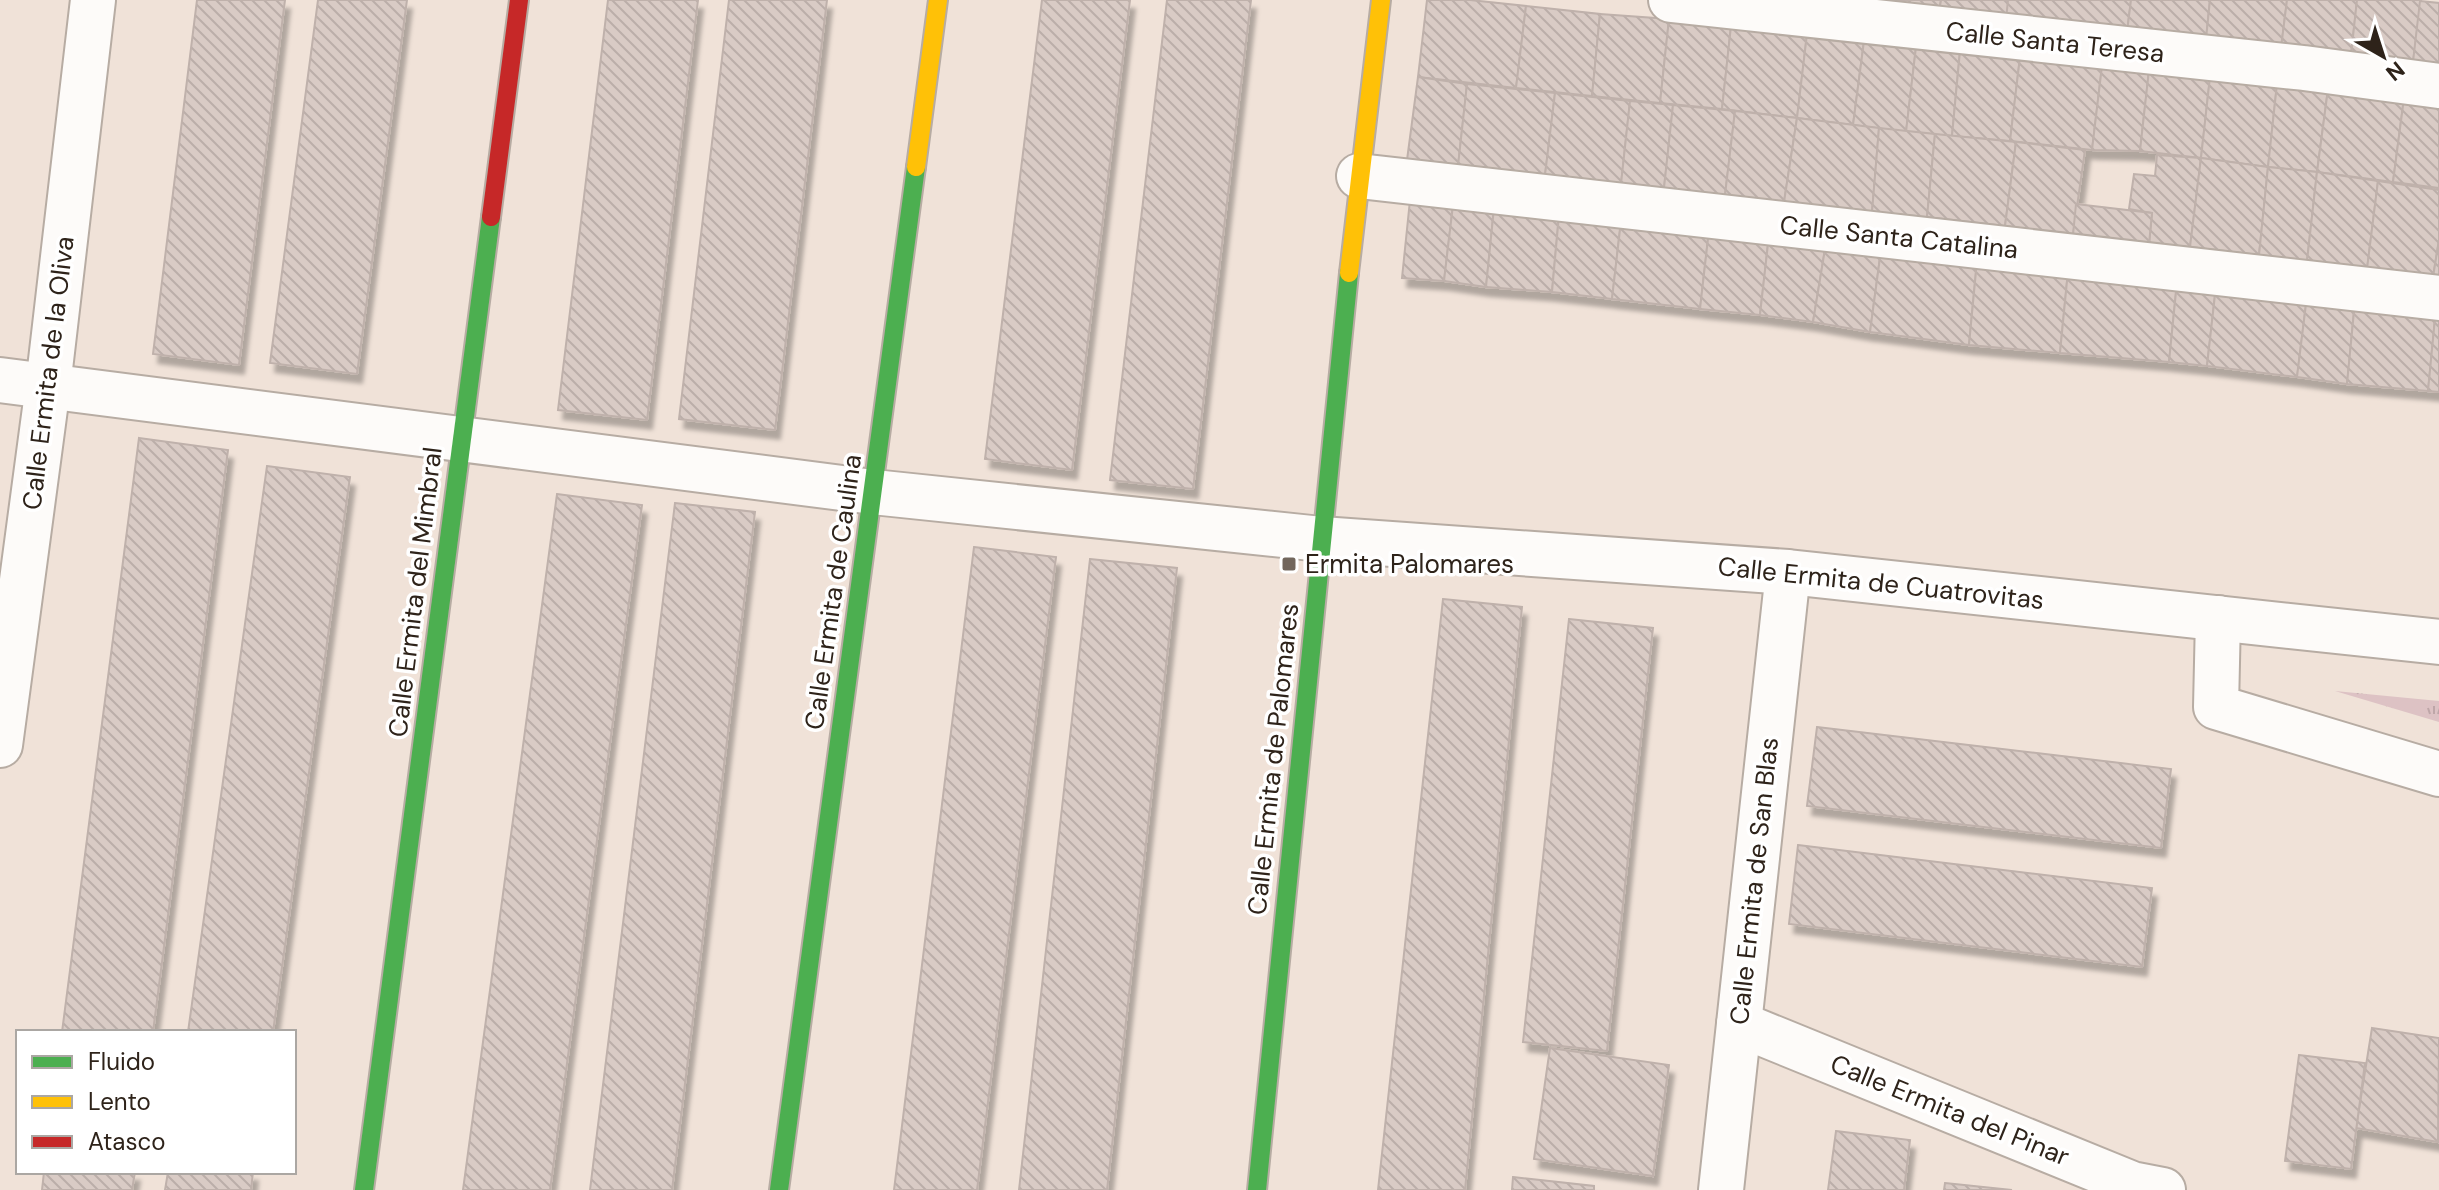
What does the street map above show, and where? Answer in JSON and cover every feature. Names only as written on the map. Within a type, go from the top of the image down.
[{"type":"street","name":"Calle Ermita de la Oliva","points":[[0,745],[48,386],[93,0]]},
{"type":"street","name":"Calle Ermita del Mimbral","points":[[364,1190],[519,0]]},
{"type":"street","name":"Calle Ermita de Caulina","points":[[779,1190],[938,0]]},
{"type":"street","name":"Calle Ermita de Palomares","points":[[1257,1190],[1321,539],[1381,0]]},
{"type":"street","name":"Calle Santa Teresa","points":[[1671,0],[2304,68],[2439,86]]},
{"type":"street","name":"Calle Santa Catalina","points":[[1359,176],[2439,298]]},
{"type":"street","name":"Calle Ermita de Cuatrovitas","points":[[0,380],[873,492],[1321,539],[1788,572],[2439,642]]},
{"type":"street","name":"Calle Ermita de San Blas","points":[[1721,1190],[1788,572]]},
{"type":"street","points":[[2218,618],[2216,707],[2439,774]]},
{"type":"street","name":"Calle Ermita del Pinar","points":[[1739,1024],[2142,1188]]},
{"type":"green space","points":[[2335,691],[2439,701],[2439,722]]},
{"type":"building","points":[[197,0],[285,0],[239,365],[153,354]]},
{"type":"building","points":[[318,0],[407,0],[357,374],[270,363]]},
{"type":"building","points":[[608,0],[698,0],[647,420],[558,410]]},
{"type":"building","points":[[729,0],[827,0],[775,430],[679,419]]},
{"type":"building","points":[[1042,0],[1130,0],[1072,470],[985,459]]},
{"type":"building","points":[[1167,0],[1251,0],[1193,489],[1110,480]]},
{"type":"building","points":[[1427,0],[1470,0],[1526,6],[1516,88],[1418,77]]},
{"type":"building","points":[[1864,0],[1941,0],[1939,12]]},
{"type":"building","points":[[1941,0],[2009,0],[2006,20],[1939,12]]},
{"type":"building","points":[[2008,0],[2131,0],[2127,32],[2006,20]]},
{"type":"building","points":[[2131,0],[2210,0],[2206,39],[2127,32]]},
{"type":"building","points":[[2210,0],[2287,0],[2281,48],[2206,39]]},
{"type":"building","points":[[2287,0],[2357,0],[2351,55],[2281,48]]},
{"type":"building","points":[[2357,0],[2421,0],[2413,62],[2351,55]]},
{"type":"building","points":[[2420,1],[2439,3],[2439,65],[2413,62]]},
{"type":"building","points":[[1526,6],[1600,14],[1592,96],[1516,88]]},
{"type":"building","points":[[1600,14],[1669,19],[1660,103],[1592,96]]},
{"type":"building","points":[[1669,19],[1731,26],[1722,109],[1660,103]]},
{"type":"building","points":[[1731,26],[1807,34],[1797,118],[1722,109]]},
{"type":"building","points":[[1807,34],[1864,41],[1853,125],[1797,118]]},
{"type":"building","points":[[1864,41],[1916,47],[1906,132],[1853,125]]},
{"type":"building","points":[[1916,47],[1960,51],[1952,136],[1906,132]]},
{"type":"building","points":[[1960,51],[2020,57],[2010,141],[1952,136]]},
{"type":"building","points":[[2020,57],[2102,66],[2092,150],[2010,141]]},
{"type":"building","points":[[2102,66],[2149,70],[2140,151],[2092,150]]},
{"type":"building","points":[[2149,70],[2210,77],[2201,158],[2140,151]]},
{"type":"building","points":[[1418,77],[1467,84],[1458,166],[1407,160]]},
{"type":"building","points":[[2210,77],[2277,84],[2268,167],[2201,158]]},
{"type":"building","points":[[1467,84],[1555,93],[1545,175],[1458,166]]},
{"type":"building","points":[[2277,84],[2328,89],[2317,172],[2268,167]]},
{"type":"building","points":[[2328,89],[2404,98],[2393,182],[2317,172]]},
{"type":"building","points":[[1555,93],[1630,101],[1621,184],[1545,175]]},
{"type":"building","points":[[2404,98],[2439,102],[2439,188],[2393,182]]},
{"type":"building","points":[[1630,101],[1673,105],[1664,188],[1621,184]]},
{"type":"building","points":[[1673,105],[1735,111],[1725,195],[1664,188]]},
{"type":"building","points":[[1735,111],[1797,118],[1784,202],[1725,195]]},
{"type":"building","points":[[1797,118],[1879,128],[1872,212],[1784,202]]},
{"type":"building","points":[[1879,128],[1935,134],[1927,217],[1872,212]]},
{"type":"building","points":[[1935,134],[2016,142],[2005,226],[1927,217]]},
{"type":"building","points":[[2016,142],[2085,150],[2073,235],[2005,226]]},
{"type":"building","points":[[2157,155],[2201,158],[2190,247],[2149,244],[2152,213],[2129,209],[2134,174],[2155,176]]},
{"type":"building","points":[[2201,158],[2268,167],[2259,255],[2190,247]]},
{"type":"building","points":[[2268,167],[2317,172],[2307,261],[2259,255]]},
{"type":"building","points":[[2317,172],[2378,181],[2367,269],[2307,261]]},
{"type":"building","points":[[2378,181],[2439,190],[2439,240],[2433,277],[2367,269]]},
{"type":"building","points":[[1410,200],[1453,205],[1444,281],[1402,278]]},
{"type":"building","points":[[2076,204],[2152,213],[2149,244],[2073,235]]},
{"type":"building","points":[[1453,205],[1494,208],[1486,287],[1444,281]]},
{"type":"building","points":[[1494,208],[1559,215],[1552,292],[1486,287]]},
{"type":"building","points":[[1559,215],[1621,221],[1612,299],[1552,292]]},
{"type":"building","points":[[1621,221],[1709,230],[1700,309],[1612,299]]},
{"type":"building","points":[[1709,230],[1769,235],[1760,315],[1700,309]]},
{"type":"building","points":[[1769,235],[1826,243],[1813,322],[1760,315]]},
{"type":"building","points":[[2439,240],[2439,277],[2433,277]]},
{"type":"building","points":[[1826,243],[1881,250],[1870,332],[1813,322]]},
{"type":"building","points":[[1881,250],[1977,261],[1969,345],[1870,332]]},
{"type":"building","points":[[1977,261],[2068,271],[2060,353],[1969,345]]},
{"type":"building","points":[[2068,271],[2177,282],[2169,362],[2060,353]]},
{"type":"building","points":[[2177,282],[2216,286],[2207,366],[2169,362]]},
{"type":"building","points":[[2216,286],[2307,296],[2297,377],[2207,366]]},
{"type":"building","points":[[2307,296],[2355,301],[2347,384],[2297,377]]},
{"type":"building","points":[[2355,301],[2436,308],[2428,391],[2347,384]]},
{"type":"building","points":[[2436,308],[2439,308],[2439,392],[2428,391]]},
{"type":"building","points":[[139,438],[228,450],[153,1030],[62,1030]]},
{"type":"building","points":[[267,466],[350,477],[273,1030],[188,1030]]},
{"type":"building","points":[[557,494],[642,505],[550,1190],[463,1190]]},
{"type":"building","points":[[675,503],[755,512],[672,1190],[590,1190]]},
{"type":"building","points":[[974,547],[1056,557],[977,1190],[894,1190]]},
{"type":"building","points":[[1090,559],[1177,568],[1107,1190],[1019,1190]]},
{"type":"building","points":[[1443,599],[1522,607],[1465,1190],[1378,1190]]},
{"type":"building","points":[[1569,619],[1653,628],[1607,1051],[1523,1042]]},
{"type":"building","points":[[1817,727],[2171,769],[2161,848],[1807,806]]},
{"type":"building","points":[[1798,845],[2152,888],[2142,967],[1789,924]]},
{"type":"building","points":[[2372,1028],[2439,1038],[2438,1142],[2356,1128]]},
{"type":"building","points":[[1550,1048],[1669,1065],[1653,1176],[1534,1159]]},
{"type":"building","points":[[2299,1055],[2365,1063],[2351,1169],[2285,1161]]},
{"type":"building","points":[[1836,1131],[1910,1140],[1904,1190],[1828,1190]]},
{"type":"building","points":[[44,1174],[135,1174],[132,1190],[42,1190]]},
{"type":"building","points":[[168,1174],[253,1174],[251,1190],[165,1190]]},
{"type":"building","points":[[1513,1177],[1594,1186],[1594,1190],[1512,1190]]},
{"type":"building","points":[[1945,1183],[2012,1190],[1944,1190]]},
{"type":"traffic: fast","points":[[779,1190],[916,167]]},
{"type":"traffic: fast","points":[[364,1190],[491,217]]},
{"type":"traffic: fast","points":[[1257,1190],[1349,273]]},
{"type":"traffic: slow","points":[[916,167],[938,0]]},
{"type":"traffic: slow","points":[[1349,273],[1381,0]]},
{"type":"traffic: jam","points":[[491,217],[519,0]]},
{"type":"place","name":"Ermita Palomares","points":[[1289,564]]}]
